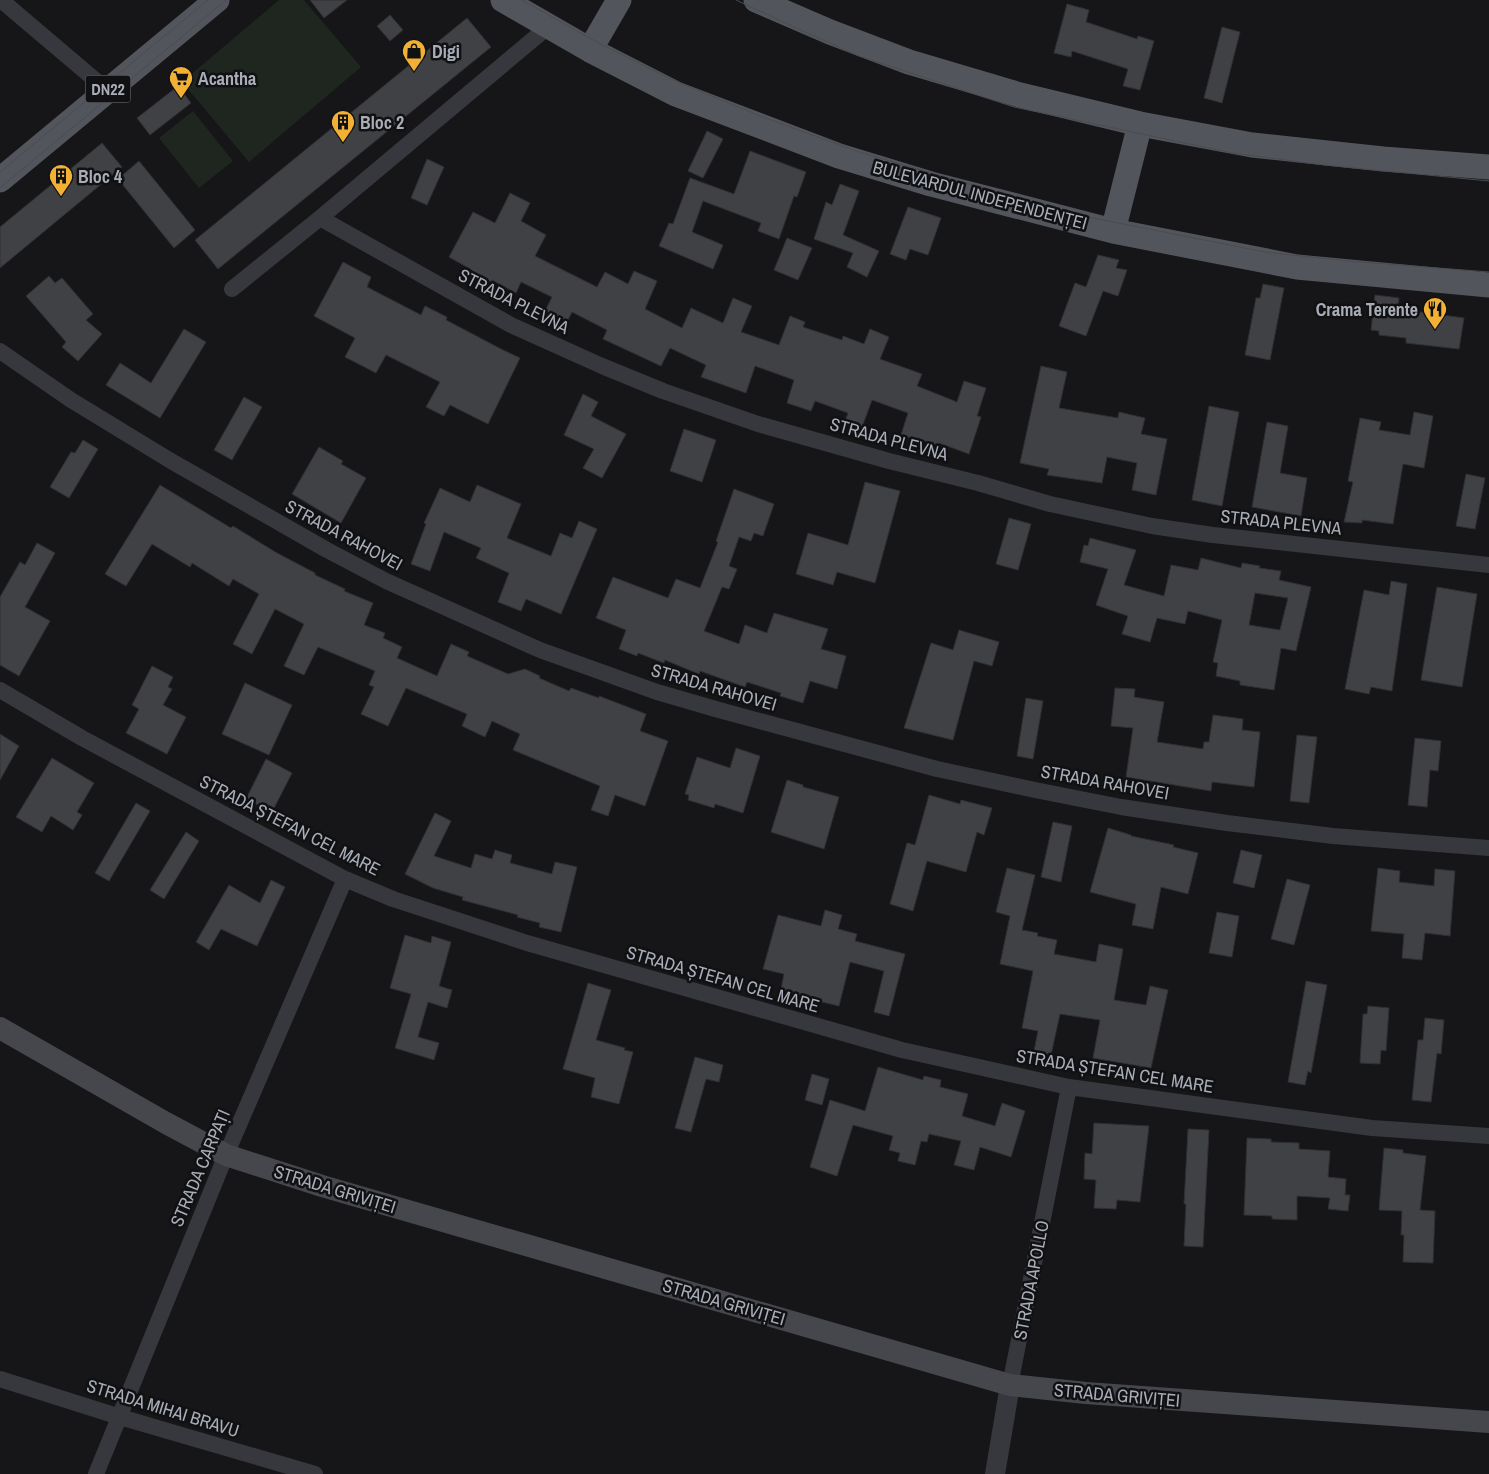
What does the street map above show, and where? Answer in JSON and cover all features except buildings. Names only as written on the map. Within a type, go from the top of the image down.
[{"type":"main road","name":"DN22","points":[[0,180],[217,0]]},
{"type":"main road","name":"BULEVARDUL INDEPENDENȚEI","points":[[502,0],[590,50],[676,94],[839,156],[931,184],[1113,231],[1297,266],[1489,285]]},
{"type":"main road","points":[[590,50],[619,0]]},
{"type":"main road","points":[[756,0],[830,32],[909,62],[1020,96],[1140,124],[1252,145],[1383,159],[1489,167]]},
{"type":"main road","points":[[1113,231],[1140,124]]},
{"type":"main road","name":"STRADA GRIVIȚEI","points":[[0,1028],[226,1155],[322,1186],[1010,1385],[1086,1393],[1489,1422]]},
{"type":"street","points":[[1,0],[107,90]]},
{"type":"street","points":[[232,289],[320,218],[549,26]]},
{"type":"street","name":"STRADA PLEVNA","points":[[320,218],[511,325],[663,391],[758,424],[1050,504],[1152,526],[1213,535],[1489,566]]},
{"type":"street","name":"STRADA RAHOVEI","points":[[0,351],[71,400],[171,462],[386,582],[540,650],[648,689],[937,769],[1121,807],[1227,823],[1314,833],[1489,848]]},
{"type":"street","name":"STRADA ȘTEFAN CEL MARE","points":[[0,690],[82,738],[345,879],[393,899],[527,944],[902,1050],[1069,1087],[1372,1128],[1489,1136]]},
{"type":"street","name":"STRADA CARPAȚI","points":[[96,1474],[226,1155],[345,879]]},
{"type":"street","name":"STRADA APOLLO","points":[[995,1474],[1010,1385],[1069,1087]]},
{"type":"street","name":"STRADA MIHAI BRAVU","points":[[0,1379],[120,1417],[315,1474]]},
{"type":"shaded area","points":[[279,0],[304,0],[361,67],[249,162],[182,82]]},
{"type":"shaded area","points":[[193,111],[233,161],[199,188],[159,138]]},
{"type":"tram line","points":[[0,172],[208,0]]},
{"type":"tram line","points":[[0,188],[226,0]]},
{"type":"tram line","points":[[522,0],[595,41],[675,81],[763,117],[859,152],[1073,214],[1265,252],[1348,261],[1489,272]]},
{"type":"tram line","points":[[736,0],[859,56],[1014,107],[1232,153],[1324,165],[1489,181]]},
{"type":"place","name":"Digi","points":[[414,72]]},
{"type":"place","name":"Acantha","points":[[181,99]]},
{"type":"place","name":"Bloc 2","points":[[343,143]]},
{"type":"place","name":"Bloc 4","points":[[61,197]]},
{"type":"place","name":"Crama Terente","points":[[1435,330]]}]
